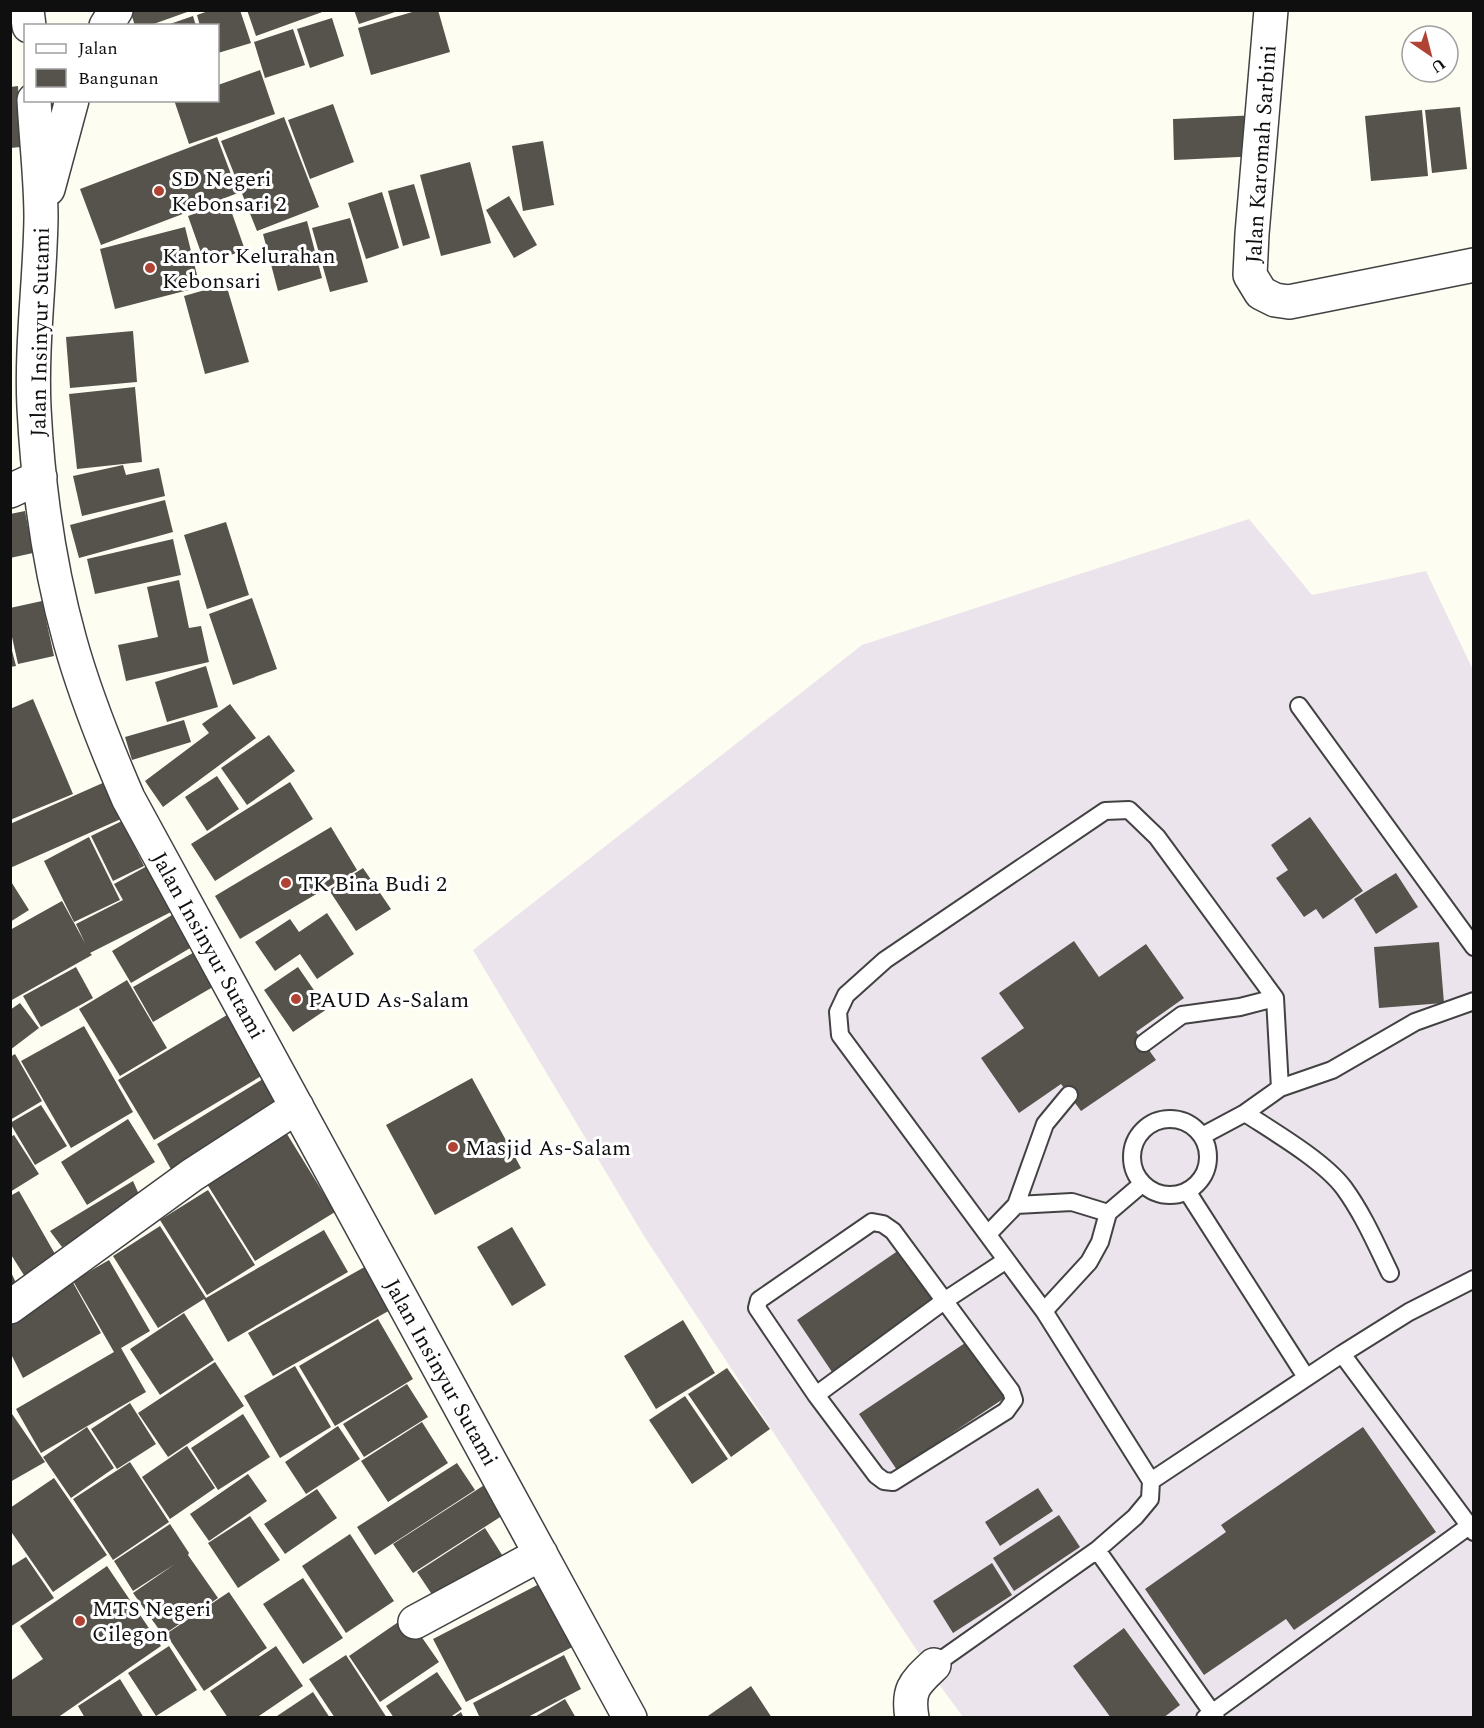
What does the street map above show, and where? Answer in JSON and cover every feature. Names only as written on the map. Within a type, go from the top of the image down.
[{"type":"street","points":[[107,24],[116,10]]},
{"type":"street","name":"Jalan Karomah Sarbini","points":[[1271,10],[1250,275],[1261,294],[1275,300],[1289,302],[1473,265]]},
{"type":"street","name":"Jalan Insinyur Sutami","points":[[34,102],[41,217],[34,359],[34,407],[40,477],[56,585],[70,642],[108,753],[128,798],[630,1718]]},
{"type":"street","points":[[41,217],[71,102]]},
{"type":"street","points":[[10,491],[40,477]]},
{"type":"street","points":[[10,1307],[192,1175],[297,1107]]},
{"type":"street","points":[[415,1622],[541,1554]]},
{"type":"street","points":[[912,1718],[910,1708],[914,1684],[934,1665]]},
{"type":"lane","points":[[1299,706],[1473,947]]},
{"type":"lane","points":[[934,1665],[1097,1550],[1135,1517],[1150,1499],[1152,1481],[1044,1311],[840,1035],[838,1012],[846,994],[885,960],[1105,812],[1129,810],[1157,837],[1275,998],[1280,1088]]},
{"type":"lane","points":[[1144,1043],[1182,1015],[1240,1007],[1275,998]]},
{"type":"lane","points":[[1202,1136],[1245,1113],[1280,1088],[1332,1070],[1415,1022],[1473,1001]]},
{"type":"lane","points":[[988,1234],[1016,1205],[1045,1124],[1069,1095]]},
{"type":"lane","points":[[1245,1113],[1324,1168],[1343,1186],[1363,1218],[1390,1273]]},
{"type":"lane","points":[[1176,1119],[1191,1125],[1202,1136],[1208,1151],[1207,1167],[1200,1181],[1187,1191],[1171,1195],[1155,1193],[1142,1184],[1133,1171],[1131,1155],[1136,1140],[1145,1127],[1160,1120],[1176,1119]]},
{"type":"lane","points":[[1044,1311],[1089,1262],[1100,1242],[1108,1213],[1142,1184]]},
{"type":"lane","points":[[1187,1191],[1306,1377]]},
{"type":"lane","points":[[1016,1205],[1072,1202],[1108,1213]]},
{"type":"lane","points":[[872,1222],[883,1224],[893,1231],[944,1301],[1011,1391],[1014,1400],[1006,1411],[893,1482],[884,1481],[876,1475],[816,1395],[760,1315],[757,1308],[759,1300],[872,1222]]},
{"type":"lane","points":[[816,1395],[944,1301],[1005,1261]]},
{"type":"lane","points":[[1152,1481],[1342,1354],[1409,1312],[1473,1279]]},
{"type":"lane","points":[[1097,1550],[1211,1716],[1471,1529],[1342,1354]]},
{"type":"shaded area","points":[[1249,519],[1312,595],[1426,571],[1474,672],[1473,1717],[963,1717],[644,1236],[473,950],[862,645]]},
{"type":"building","points":[[130,10],[190,11],[154,24],[134,24]]},
{"type":"building","points":[[211,10],[240,10],[251,43],[219,53],[219,24],[199,24],[197,15]]},
{"type":"building","points":[[247,10],[325,10],[325,11],[256,36]]},
{"type":"building","points":[[354,10],[398,10],[398,11],[359,24]]},
{"type":"building","points":[[419,10],[438,10],[450,52],[371,75],[358,28]]},
{"type":"building","points":[[193,16],[195,24],[170,24]]},
{"type":"building","points":[[332,18],[344,56],[310,68],[297,29]]},
{"type":"building","points":[[293,29],[305,65],[265,78],[254,42]]},
{"type":"building","points":[[260,70],[275,114],[189,144],[175,102],[219,102],[219,85]]},
{"type":"building","points":[[18,86],[21,147],[10,148],[10,87]]},
{"type":"building","points":[[333,104],[354,162],[310,179],[288,120]]},
{"type":"building","points":[[1460,107],[1467,169],[1432,173],[1425,110]]},
{"type":"building","points":[[1422,110],[1428,176],[1371,181],[1365,116]]},
{"type":"building","points":[[1258,115],[1260,156],[1174,160],[1173,119]]},
{"type":"building","points":[[284,117],[319,207],[257,231],[221,141]]},
{"type":"building","name":"SD Negeri Kebonsari 2","points":[[217,137],[238,193],[101,245],[80,189]]},
{"type":"building","points":[[543,141],[554,205],[523,211],[512,146]]},
{"type":"building","points":[[470,162],[491,243],[441,256],[420,175]]},
{"type":"building","points":[[414,184],[430,238],[403,246],[388,191]]},
{"type":"building","points":[[382,192],[399,248],[366,259],[348,203]]},
{"type":"building","points":[[509,196],[537,245],[514,258],[486,210]]},
{"type":"building","points":[[228,202],[245,250],[205,264],[188,216]]},
{"type":"building","points":[[350,218],[368,282],[330,292],[312,228]]},
{"type":"building","points":[[307,221],[322,278],[278,291],[263,234]]},
{"type":"building","name":"Kantor Kelurahan Kebonsari","points":[[185,227],[200,287],[115,309],[100,249]]},
{"type":"building","points":[[226,284],[249,362],[205,374],[184,296]]},
{"type":"building","points":[[133,331],[137,382],[70,388],[66,337]]},
{"type":"building","points":[[135,387],[142,462],[77,469],[69,394]]},
{"type":"building","points":[[123,465],[126,475],[159,468],[165,496],[82,516],[73,476]]},
{"type":"building","points":[[165,500],[173,532],[79,558],[70,525]]},
{"type":"building","points":[[25,511],[33,553],[10,558],[10,514]]},
{"type":"building","points":[[226,522],[249,595],[207,609],[184,535]]},
{"type":"building","points":[[173,539],[181,575],[95,594],[87,559]]},
{"type":"building","points":[[179,580],[189,628],[201,626],[209,662],[126,681],[118,645],[158,637],[147,587]]},
{"type":"building","points":[[252,598],[277,669],[233,685],[209,614]]},
{"type":"building","points":[[42,601],[54,656],[18,664],[10,628],[10,608]]},
{"type":"building","points":[[10,643],[16,666],[10,667]]},
{"type":"building","points":[[206,666],[218,707],[167,722],[155,682]]},
{"type":"building","points":[[33,699],[73,794],[10,820],[10,709]]},
{"type":"building","points":[[230,704],[256,738],[163,807],[145,781],[209,733],[202,724]]},
{"type":"building","points":[[184,720],[191,742],[132,760],[125,737]]},
{"type":"building","points":[[269,735],[295,771],[247,805],[221,768]]},
{"type":"building","points":[[217,776],[239,809],[207,831],[185,797]]},
{"type":"building","points":[[105,782],[121,819],[10,868],[10,824]]},
{"type":"building","points":[[290,782],[313,819],[215,881],[191,844]]},
{"type":"building","points":[[1310,817],[1363,891],[1323,919],[1316,909],[1304,917],[1276,878],[1288,870],[1271,845]]},
{"type":"building","points":[[122,821],[144,866],[113,881],[91,836]]},
{"type":"building","name":"TK Bina Budi 2","points":[[331,827],[357,870],[240,939],[215,896]]},
{"type":"building","points":[[89,837],[120,900],[74,922],[44,861]]},
{"type":"building","points":[[149,865],[173,911],[90,953],[92,955],[10,1001],[10,930],[62,901],[85,943],[76,924],[123,900],[114,884]]},
{"type":"building","points":[[363,868],[391,909],[356,931],[329,890]]},
{"type":"building","points":[[1396,873],[1418,907],[1376,934],[1354,899]]},
{"type":"building","points":[[10,880],[29,910],[10,922]]},
{"type":"building","points":[[177,912],[197,944],[131,983],[112,951]]},
{"type":"building","points":[[327,913],[354,954],[317,979],[300,954],[275,971],[255,942],[290,919],[299,932]]},
{"type":"building","points":[[1074,941],[1099,977],[1146,944],[1184,998],[1136,1032],[1156,1060],[1081,1111],[1061,1084],[1019,1113],[981,1058],[1024,1028],[999,993]]},
{"type":"building","points":[[1439,942],[1444,1003],[1379,1008],[1374,947]]},
{"type":"building","points":[[198,950],[218,984],[153,1022],[133,987]]},
{"type":"building","points":[[76,967],[93,998],[41,1027],[23,996]]},
{"type":"building","name":"PAUD As-Salam","points":[[298,967],[327,1009],[293,1032],[264,990]]},
{"type":"building","points":[[127,980],[167,1048],[120,1076],[79,1009]]},
{"type":"building","points":[[20,1003],[39,1028],[10,1050],[10,1010]]},
{"type":"building","points":[[227,1015],[263,1075],[154,1140],[118,1080]]},
{"type":"building","points":[[84,1026],[133,1112],[71,1148],[21,1061]]},
{"type":"building","points":[[15,1054],[42,1101],[10,1120],[10,1057]]},
{"type":"building","points":[[268,1076],[279,1108],[172,1171],[157,1144]]},
{"type":"building","name":"Masjid As-Salam","points":[[472,1078],[521,1168],[435,1215],[386,1125]]},
{"type":"building","points":[[41,1105],[67,1146],[35,1165],[10,1123]]},
{"type":"building","points":[[128,1119],[155,1162],[87,1205],[61,1162]]},
{"type":"building","points":[[287,1134],[335,1212],[255,1261],[207,1184]]},
{"type":"building","points":[[14,1135],[39,1174],[10,1192],[10,1137]]},
{"type":"building","points":[[133,1181],[141,1199],[62,1247],[50,1231]]},
{"type":"building","points":[[208,1190],[255,1265],[207,1295],[160,1220]]},
{"type":"building","points":[[19,1191],[59,1261],[27,1280],[10,1253],[10,1196]]},
{"type":"building","points":[[160,1226],[206,1298],[324,1230],[348,1272],[228,1342],[204,1299],[158,1328],[113,1256]]},
{"type":"building","points":[[512,1227],[546,1285],[512,1306],[477,1247]]},
{"type":"building","points":[[902,1248],[937,1300],[832,1372],[797,1320]]},
{"type":"building","points":[[109,1260],[150,1331],[121,1348],[146,1392],[41,1453],[16,1409],[114,1352],[73,1281]]},
{"type":"building","points":[[368,1265],[392,1309],[273,1376],[248,1333]]},
{"type":"building","points":[[10,1270],[16,1283],[10,1287]]},
{"type":"building","points":[[71,1279],[101,1333],[23,1378],[10,1352],[10,1324]]},
{"type":"building","points":[[184,1313],[214,1360],[160,1395],[130,1349]]},
{"type":"building","points":[[378,1319],[413,1379],[335,1426],[299,1366]]},
{"type":"building","points":[[683,1320],[715,1373],[656,1409],[624,1356]]},
{"type":"building","points":[[971,1339],[1009,1395],[897,1470],[859,1414]]},
{"type":"building","points":[[215,1362],[244,1406],[168,1457],[138,1413]]},
{"type":"building","points":[[295,1366],[331,1427],[280,1458],[244,1396]]},
{"type":"building","points":[[727,1368],[770,1429],[731,1457],[688,1394]]},
{"type":"building","points":[[407,1384],[428,1417],[364,1457],[343,1424]]},
{"type":"building","points":[[685,1396],[728,1459],[692,1484],[649,1420]]},
{"type":"building","points":[[130,1403],[156,1444],[117,1469],[91,1429]]},
{"type":"building","points":[[10,1411],[45,1462],[10,1482]]},
{"type":"building","points":[[243,1414],[270,1457],[218,1490],[191,1448]]},
{"type":"building","points":[[422,1422],[448,1463],[388,1502],[361,1461]]},
{"type":"building","points":[[338,1426],[360,1459],[306,1494],[285,1462]]},
{"type":"building","points":[[87,1427],[114,1468],[71,1498],[43,1457]]},
{"type":"building","points":[[1363,1427],[1436,1532],[1294,1630],[1286,1619],[1204,1675],[1145,1589],[1226,1532],[1221,1525]]},
{"type":"building","points":[[187,1446],[215,1488],[170,1519],[142,1477]]},
{"type":"building","points":[[130,1462],[169,1522],[113,1560],[73,1499]]},
{"type":"building","points":[[457,1463],[475,1490],[375,1555],[357,1527]]},
{"type":"building","points":[[248,1474],[267,1501],[209,1541],[190,1514]]},
{"type":"building","points":[[54,1478],[107,1555],[53,1592],[10,1530],[10,1508]]},
{"type":"building","points":[[489,1482],[508,1512],[413,1573],[393,1544]]},
{"type":"building","points":[[1038,1488],[1053,1511],[1000,1546],[985,1522]]},
{"type":"building","points":[[317,1489],[337,1518],[285,1554],[264,1524]]},
{"type":"building","points":[[1059,1515],[1080,1547],[1014,1591],[993,1558]]},
{"type":"building","points":[[250,1516],[280,1560],[238,1588],[208,1543]]},
{"type":"building","points":[[170,1524],[218,1598],[163,1635],[133,1593],[175,1564],[133,1591],[114,1561]]},
{"type":"building","points":[[485,1528],[504,1558],[437,1602],[417,1572]]},
{"type":"building","points":[[350,1534],[394,1601],[346,1633],[302,1566]]},
{"type":"building","points":[[26,1557],[54,1598],[10,1627],[10,1567]]},
{"type":"building","points":[[992,1563],[1012,1595],[953,1633],[933,1601]]},
{"type":"building","name":"MTS Negeri Cilegon","points":[[107,1566],[161,1646],[57,1718],[10,1718],[10,1681],[43,1659],[20,1626]]},
{"type":"building","points":[[303,1578],[343,1638],[303,1664],[263,1604]]},
{"type":"building","points":[[547,1580],[580,1643],[466,1702],[433,1639]]},
{"type":"building","points":[[229,1592],[267,1648],[204,1691],[166,1634]]},
{"type":"building","points":[[407,1616],[439,1662],[380,1702],[349,1656]]},
{"type":"building","points":[[1124,1628],[1180,1705],[1163,1718],[1111,1718],[1073,1666]]},
{"type":"building","points":[[169,1646],[197,1690],[156,1716],[128,1673]]},
{"type":"building","points":[[276,1646],[303,1686],[256,1718],[228,1718],[210,1691]]},
{"type":"building","points":[[346,1655],[387,1718],[335,1718],[309,1679]]},
{"type":"building","points":[[564,1655],[581,1689],[526,1718],[480,1718],[473,1703]]},
{"type":"building","points":[[437,1672],[462,1709],[449,1718],[394,1718],[386,1706]]},
{"type":"building","points":[[120,1679],[144,1718],[85,1718],[78,1706]]},
{"type":"building","points":[[751,1686],[772,1718],[705,1718]]},
{"type":"building","points":[[313,1692],[330,1718],[274,1718]]},
{"type":"building","points":[[565,1699],[576,1718],[533,1718]]},
{"type":"building","points":[[461,1712],[464,1718],[452,1718]]},
{"type":"place","name":"SD Negeri Kebonsari 2","points":[[159,191]]},
{"type":"place","name":"Kantor Kelurahan Kebonsari","points":[[150,268]]},
{"type":"place","name":"TK Bina Budi 2","points":[[286,883]]},
{"type":"place","name":"PAUD As-Salam","points":[[296,999]]},
{"type":"place","name":"Masjid As-Salam","points":[[453,1147]]},
{"type":"place","name":"MTS Negeri Cilegon","points":[[80,1621]]}]
